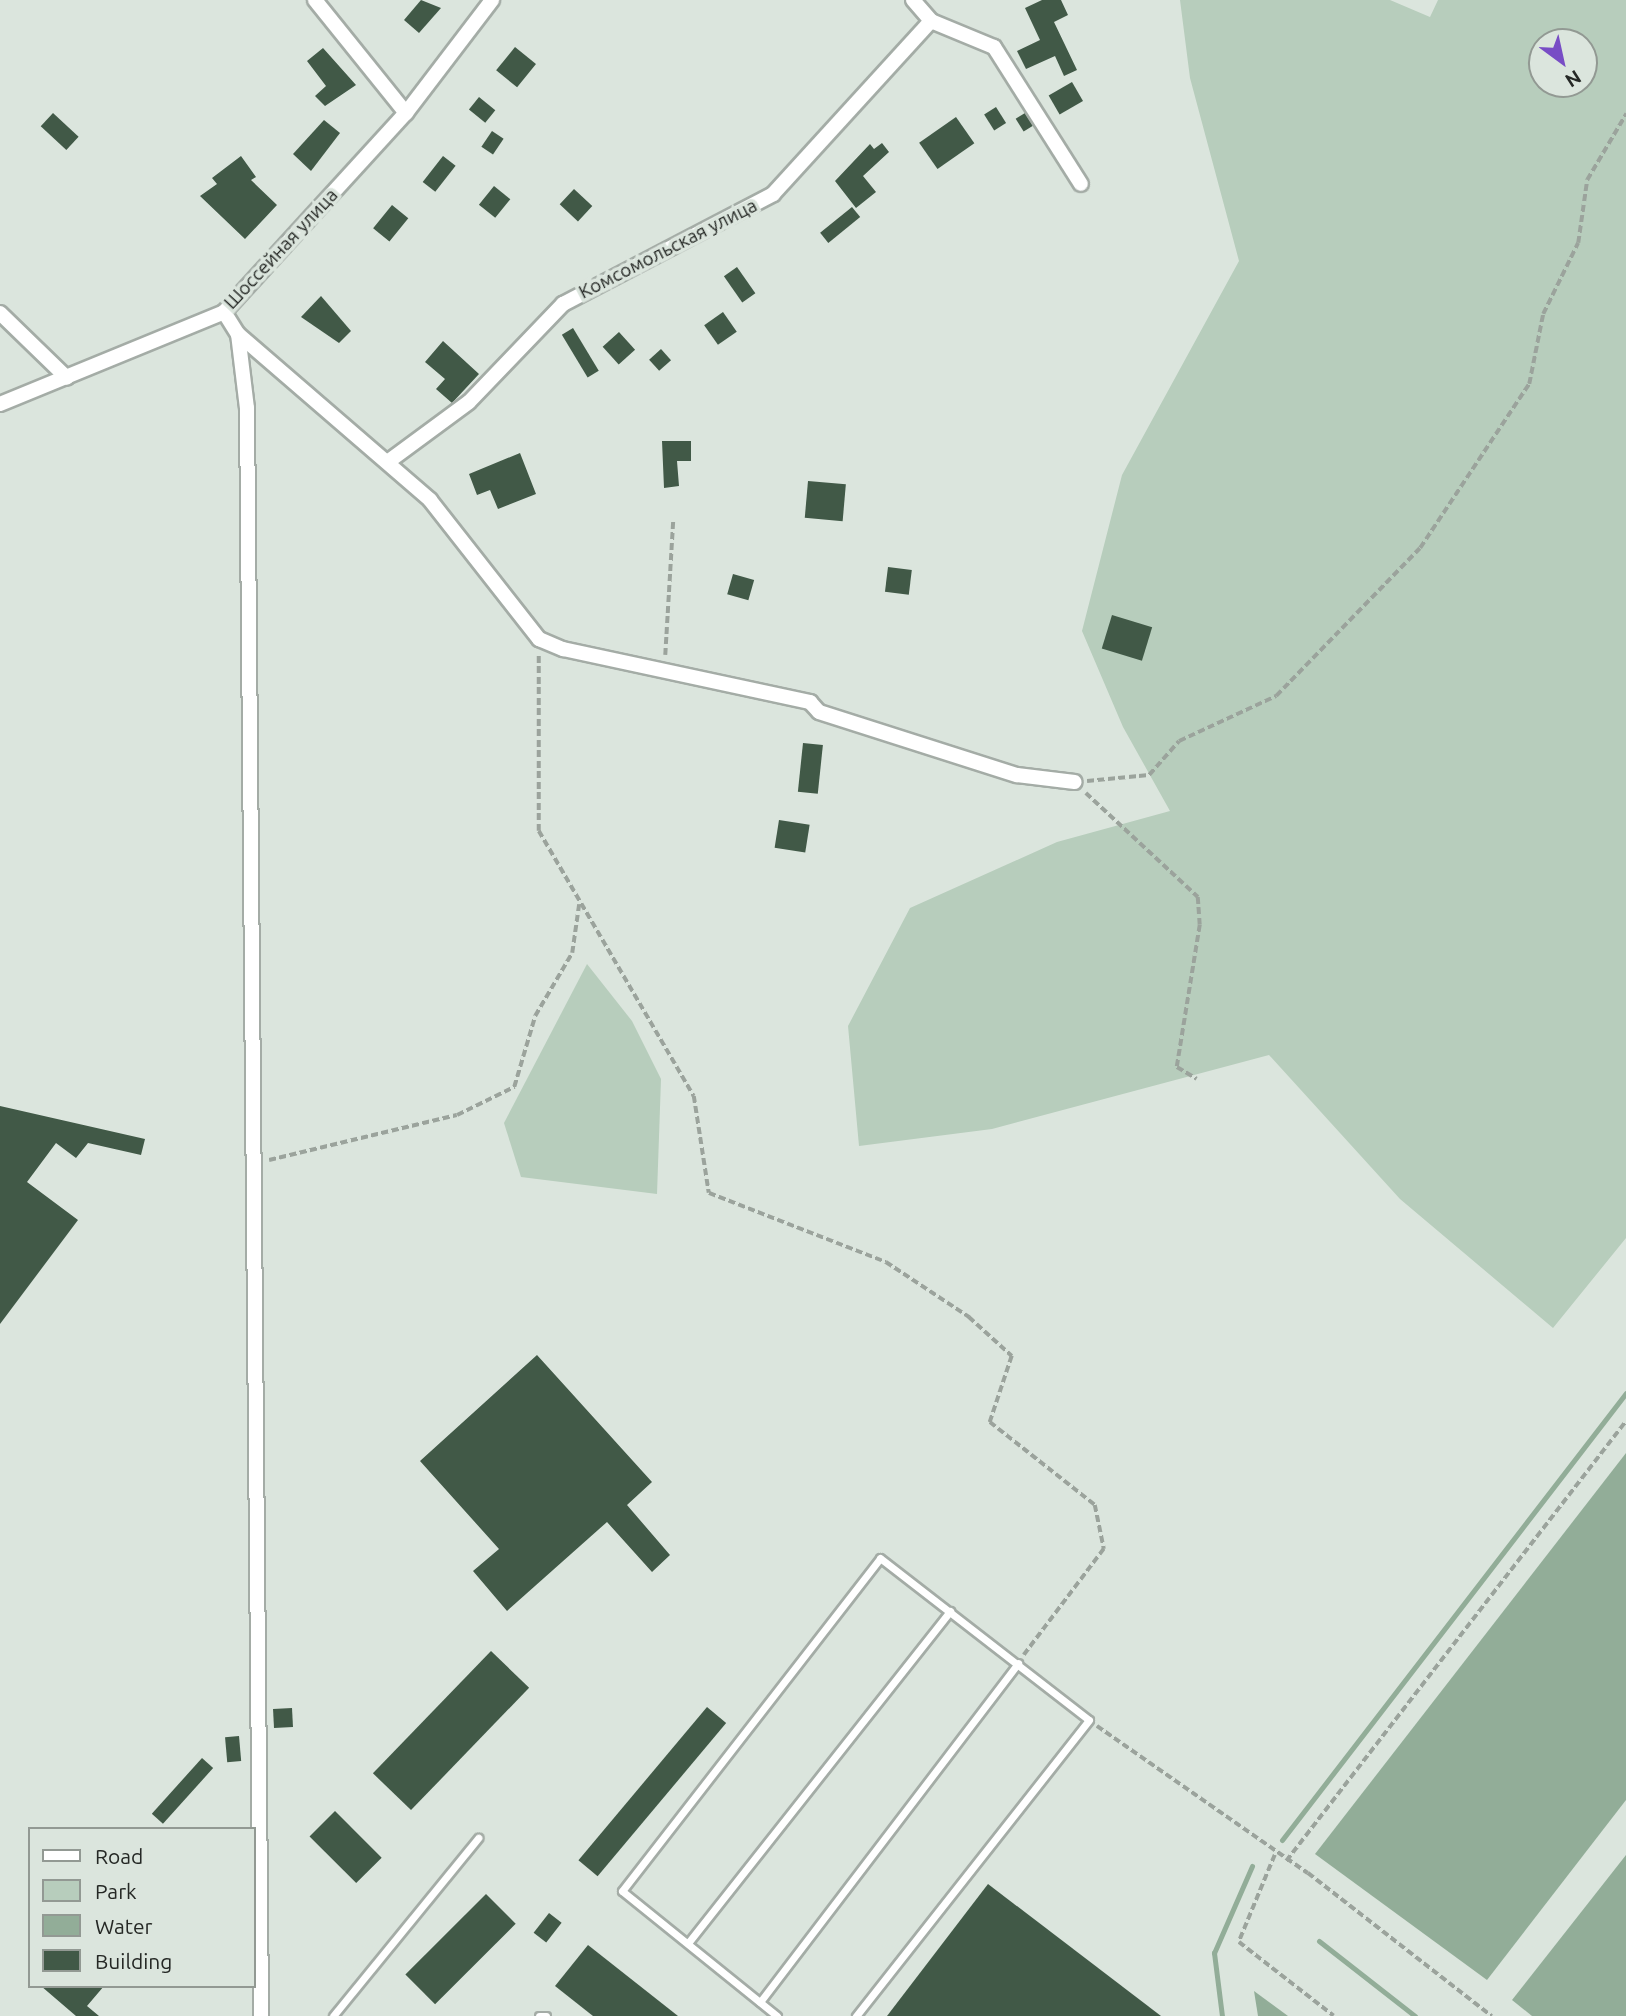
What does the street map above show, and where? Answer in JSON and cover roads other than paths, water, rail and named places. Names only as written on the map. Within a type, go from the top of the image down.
[{"type":"street","points":[[315,0],[406,113]]},
{"type":"street","name":"Шоссейная улица","points":[[0,404],[224,312],[406,113],[492,0]]},
{"type":"street","points":[[913,0],[931,21],[994,47],[1081,184]]},
{"type":"street","name":"Комсомольская улица","points":[[389,461],[468,402],[563,304],[774,194],[931,21]]},
{"type":"street","points":[[224,312],[238,334],[389,461],[479,557],[539,639],[664,671],[810,702],[819,712],[856,719],[1017,775],[1075,782]]},
{"type":"street","points":[[0,313],[67,378]]},
{"type":"street","points":[[238,334],[247,408],[251,1159],[261,2016]]},
{"type":"lane","points":[[777,2016],[622,1891],[880,1558],[1089,1720],[856,2016]]},
{"type":"lane","points":[[688,1944],[950,1611]]},
{"type":"lane","points":[[760,2002],[1018,1663]]},
{"type":"lane","points":[[333,2016],[478,1838]]},
{"type":"lane","points":[[539,2016],[546,2016]]},
{"type":"water","points":[[1626,1453],[1626,1800],[1487,1980],[1315,1854]]},
{"type":"water","points":[[1626,1855],[1626,2016],[1532,2016],[1512,2000]]},
{"type":"water","points":[[1254,1991],[1288,2016],[1258,2016]]},
{"type":"waterway","points":[[1282,1840],[1626,1393]]},
{"type":"waterway","points":[[1222,2016],[1214,1953],[1252,1866]]},
{"type":"waterway","points":[[1319,1941],[1415,2016]]}]
